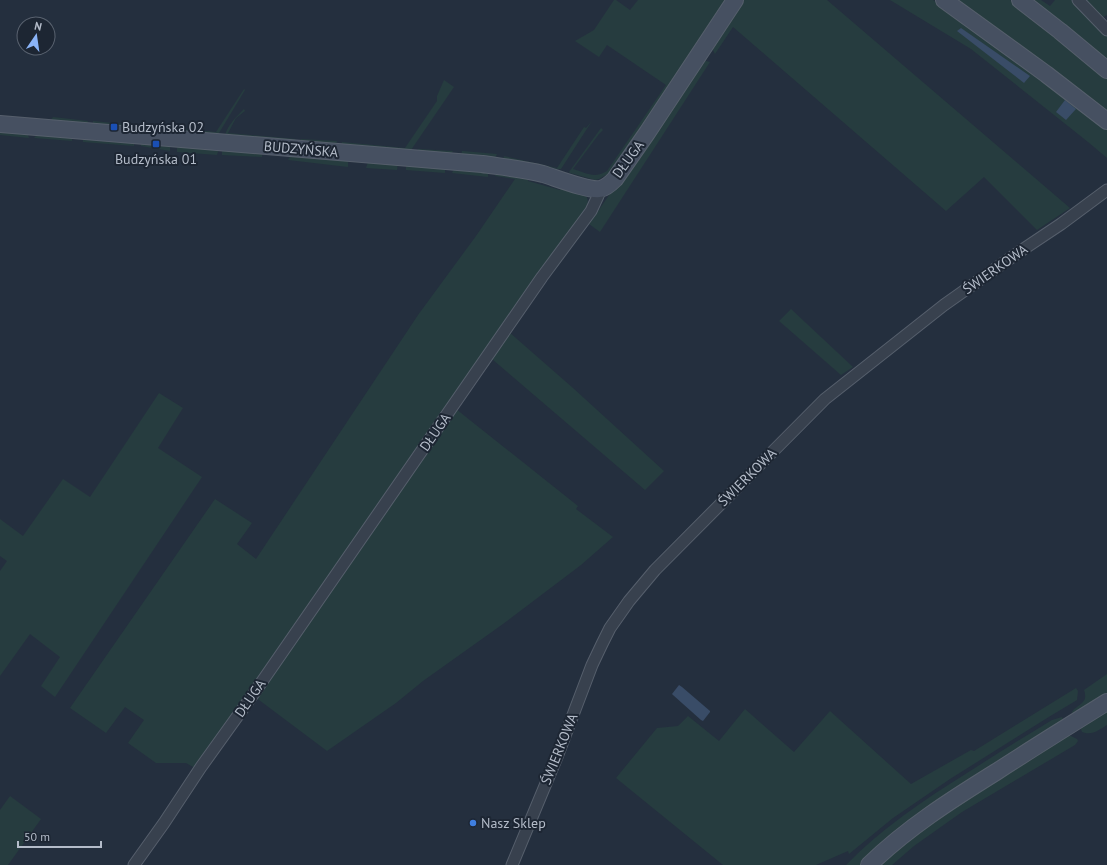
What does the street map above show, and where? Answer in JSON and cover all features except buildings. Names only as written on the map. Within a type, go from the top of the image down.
[{"type":"street","name":"DŁUGA","points":[[134,865],[542,277],[591,211],[600,190],[605,188],[615,179],[647,133],[735,0]]},
{"type":"street","points":[[944,0],[1046,74],[1107,121]]},
{"type":"street","points":[[1020,0],[1107,70]]},
{"type":"street","points":[[1078,0],[1107,30]]},
{"type":"street","name":"BUDZYŃSKA","points":[[0,124],[482,164],[520,169],[600,190]]},
{"type":"street","name":"ŚWIERKOWA","points":[[512,865],[557,757],[592,665],[610,628],[629,601],[655,570],[825,399],[944,305],[1061,224],[1107,190]]},
{"type":"street","points":[[869,865],[901,836],[929,815],[1107,702]]},
{"type":"green space","points":[[614,0],[630,10],[638,0],[728,0],[608,176],[606,175],[595,180],[569,172],[601,128],[603,130],[573,169],[586,174],[594,175],[607,171],[666,85],[607,45],[599,57],[575,41],[594,30]]},
{"type":"green space","points":[[744,0],[827,0],[1070,208],[1037,230],[984,177],[946,211],[733,27],[715,54],[712,48],[713,44]]},
{"type":"green space","points":[[890,0],[933,0],[988,39],[1107,129],[1107,158],[971,49]]},
{"type":"green space","points":[[955,0],[1010,0],[1058,34],[1107,77],[1107,113]]},
{"type":"green space","points":[[1027,0],[1041,0],[1050,6],[1055,0],[1074,0],[1107,34],[1107,64]]},
{"type":"green space","points":[[1084,0],[1107,0],[1107,15],[1102,18]]},
{"type":"green space","points":[[703,60],[710,62],[600,232],[589,224]]},
{"type":"green space","points":[[444,80],[454,87],[411,150],[341,145],[342,142],[405,148],[437,101],[437,96]]},
{"type":"green space","points":[[244,89],[245,90],[217,135],[153,129],[155,126],[216,132]]},
{"type":"green space","points":[[244,109],[245,111],[236,118],[228,133],[296,139],[294,141],[225,135],[230,124]]},
{"type":"green space","points":[[53,117],[88,121],[87,124],[50,121]]},
{"type":"green space","points":[[93,121],[145,126],[140,129],[93,124]]},
{"type":"green space","points":[[592,121],[561,169],[528,162],[503,159],[504,156],[557,168],[584,127],[586,128]]},
{"type":"green space","points":[[0,130],[26,132],[29,138],[0,135]]},
{"type":"green space","points":[[37,135],[69,135],[72,138],[72,141],[34,138]]},
{"type":"green space","points":[[87,137],[131,140],[134,143],[134,146],[83,142],[83,140]]},
{"type":"green space","points":[[301,139],[337,141],[336,144],[300,142]]},
{"type":"green space","points":[[152,142],[152,145],[159,146],[159,142],[168,143],[170,151],[141,146],[141,144]]},
{"type":"green space","points":[[181,144],[219,148],[217,155],[177,152],[177,148]]},
{"type":"green space","points":[[222,148],[262,153],[262,157],[222,155]]},
{"type":"green space","points":[[418,149],[453,151],[451,154],[418,152]]},
{"type":"green space","points":[[462,151],[497,154],[495,158],[461,155]]},
{"type":"green space","points":[[292,153],[346,158],[348,161],[348,167],[288,160]]},
{"type":"green space","points":[[368,162],[398,164],[397,170],[366,168]]},
{"type":"green space","points":[[406,164],[442,166],[445,173],[406,170]]},
{"type":"green space","points":[[456,167],[485,170],[488,173],[488,177],[452,173]]},
{"type":"green space","points":[[498,170],[528,178],[528,181],[560,190],[562,188],[580,192],[586,196],[588,200],[585,213],[195,768],[186,763],[156,763],[128,743],[144,720],[125,707],[106,733],[70,708],[215,499],[252,523],[237,544],[256,559],[418,315],[476,236],[515,179],[495,176]]},
{"type":"green space","points":[[791,309],[853,367],[841,375],[779,321]]},
{"type":"green space","points":[[509,332],[664,471],[645,490],[492,359]]},
{"type":"green space","points":[[159,393],[183,408],[158,448],[202,477],[55,697],[41,686],[60,657],[30,634],[0,676],[0,571],[7,561],[0,556],[0,519],[23,536],[63,479],[90,497]]},
{"type":"green space","points":[[456,409],[578,506],[576,509],[613,537],[581,565],[503,624],[423,681],[396,703],[327,751],[255,697]]},
{"type":"green space","points":[[1107,674],[1107,695],[1073,715],[1072,712],[1074,709],[1084,701],[1084,690]]},
{"type":"green space","points":[[1076,688],[1078,691],[1077,700],[950,779],[893,818],[849,854],[848,851],[816,865],[723,865],[616,778],[657,728],[678,726],[688,716],[719,741],[745,709],[794,752],[830,711],[911,784],[971,750],[974,751]]},
{"type":"green space","points":[[1107,709],[1107,725],[1092,733],[1082,732],[1082,726]]},
{"type":"green space","points":[[1062,717],[1062,722],[877,850],[860,865],[846,865],[874,839],[919,804],[1041,726]]},
{"type":"green space","points":[[1067,736],[1071,736],[1078,741],[1075,745],[962,812],[914,846],[892,865],[878,865],[900,846],[945,812]]},
{"type":"green space","points":[[10,796],[41,819],[8,865],[0,865],[0,810]]},
{"type":"water","points":[[961,28],[1030,76],[1024,83],[957,31]]},
{"type":"water","points":[[1065,100],[1076,109],[1066,120],[1056,112]]},
{"type":"water","points":[[679,685],[710,711],[703,721],[672,694]]},
{"type":"place","name":"Budzyńska 02","points":[[114,127]]},
{"type":"place","name":"Budzyńska 01","points":[[156,144]]},
{"type":"place","name":"Nasz Sklep","points":[[473,823]]}]
